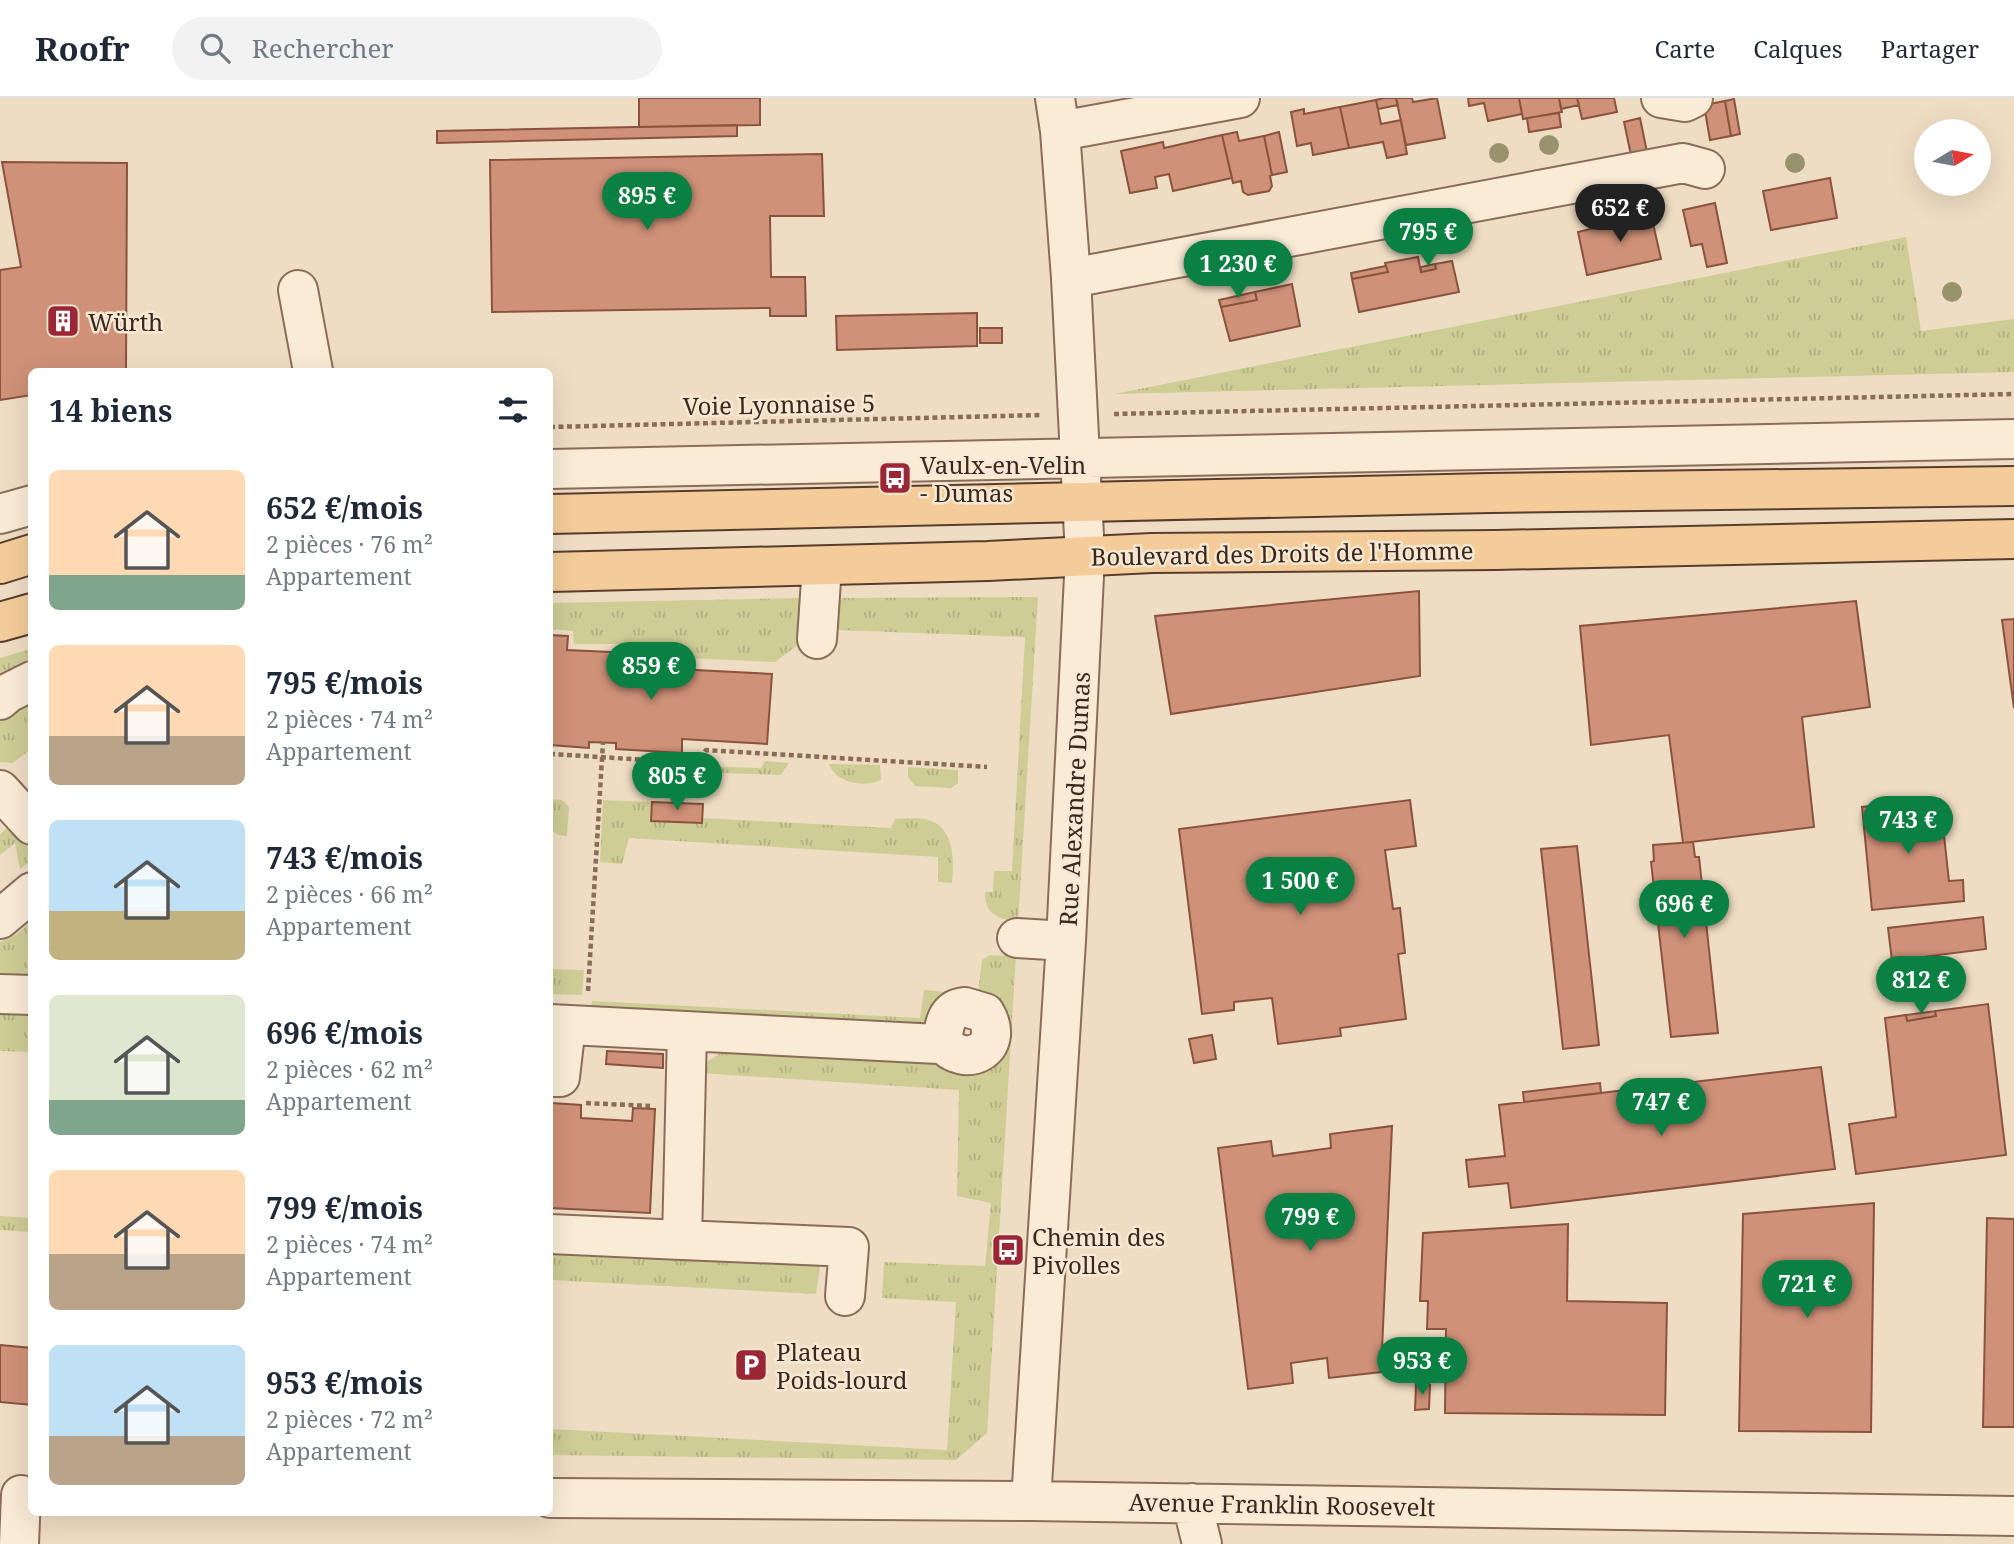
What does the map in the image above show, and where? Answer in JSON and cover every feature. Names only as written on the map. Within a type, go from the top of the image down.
[{"type":"main road","points":[[553,514],[1490,493],[2014,486]]},
{"type":"main road","name":"Boulevard des Droits de l'Homme","points":[[553,572],[822,566],[1152,553],[1509,550],[2014,539]]},
{"type":"main road","points":[[0,564],[28,555]]},
{"type":"main road","points":[[0,622],[28,614]]},
{"type":"street","points":[[1058,115],[1240,98]]},
{"type":"street","points":[[1661,98],[1685,102],[1693,98]]},
{"type":"street","name":"Rue Alexandre Dumas","points":[[1031,1501],[1066,941],[1085,556],[1071,278],[1058,115]]},
{"type":"street","points":[[1071,278],[1683,163],[1705,169]]},
{"type":"street","points":[[298,290],[312,368]]},
{"type":"street","points":[[553,468],[2014,439]]},
{"type":"street","points":[[0,514],[28,506]]},
{"type":"street","points":[[817,639],[822,566]]},
{"type":"street","points":[[0,700],[28,683]]},
{"type":"street","points":[[0,919],[28,895]]},
{"type":"street","points":[[1017,938],[1066,941]]},
{"type":"street","points":[[0,994],[28,995]]},
{"type":"street","points":[[563,1090],[560,1077],[568,1017],[687,1031],[938,1044],[942,1042],[947,1018],[959,1000]]},
{"type":"street","points":[[682,1240],[687,1031]]},
{"type":"street","points":[[553,1234],[849,1247],[845,1296]]},
{"type":"street","points":[[17,1495],[19,1544]]},
{"type":"street","name":"Avenue Franklin Roosevelt","points":[[553,1498],[1031,1501],[2014,1516]]},
{"type":"street","points":[[1192,1503],[1202,1544]]},
{"type":"path","points":[[1169,412],[2014,394]]},
{"type":"path","name":"Voie Lyonnaise 5","points":[[553,427],[1010,416]]},
{"type":"path","points":[[568,1017],[603,742]]},
{"type":"path","points":[[553,754],[698,763],[706,750],[987,767]]},
{"type":"path","points":[[563,1090],[655,1106]]},
{"type":"green space","points":[[1906,237],[1921,331],[2014,319],[2014,372],[1114,394]]},
{"type":"green space","points":[[1038,597],[1018,922],[994,915],[987,906],[985,892],[993,892],[994,871],[1012,871],[1025,637],[837,630],[837,598]]},
{"type":"green space","points":[[803,598],[801,639],[798,645],[775,662],[685,658],[685,644],[574,644],[573,631],[553,629],[553,603]]},
{"type":"green space","points":[[28,650],[28,661],[0,677],[0,658]]},
{"type":"green space","points":[[28,700],[28,751],[13,763],[0,762],[0,722]]},
{"type":"green space","points":[[765,761],[789,763],[781,775],[698,772],[700,766],[761,768]]},
{"type":"green space","points":[[829,764],[880,765],[881,780],[867,784],[844,780]]},
{"type":"green space","points":[[908,767],[958,770],[958,783],[951,788],[915,786],[908,777]]},
{"type":"green space","points":[[553,799],[562,800],[569,807],[567,836],[553,831]]},
{"type":"green space","points":[[603,800],[652,802],[651,821],[702,823],[703,818],[891,828],[895,819],[924,819],[937,824],[948,837],[953,865],[952,883],[938,882],[938,857],[629,838],[622,864],[600,862]]},
{"type":"green space","points":[[15,828],[28,847],[28,863],[20,869],[15,843],[0,855],[0,834],[6,829]]},
{"type":"green space","points":[[28,924],[28,978],[0,980],[0,942],[17,934]]},
{"type":"green space","points":[[990,955],[1016,956],[987,1433],[956,1460],[553,1455],[553,1429],[947,1450],[956,1302],[882,1298],[884,1262],[985,1266],[991,1203],[957,1196],[959,1090],[700,1073],[701,1066],[728,1048],[1001,1062],[1003,1029],[978,992],[982,960]]},
{"type":"green space","points":[[553,969],[584,970],[582,995],[553,994]]},
{"type":"green space","points":[[924,990],[945,992],[943,1009],[920,1030],[553,1009],[553,1004],[591,1006],[592,1001],[920,1018]]},
{"type":"green space","points":[[0,1011],[28,1013],[28,1052],[0,1051]]},
{"type":"green space","points":[[0,1216],[28,1218],[28,1232],[0,1230]]},
{"type":"green space","points":[[553,1249],[821,1260],[816,1294],[553,1280]]},
{"type":"building","points":[[639,98],[760,98],[760,125],[639,127]]},
{"type":"building","points":[[1396,98],[1398,105],[1378,109],[1376,100]]},
{"type":"building","points":[[1396,98],[1412,98],[1413,102],[1437,98],[1445,138],[1406,145]]},
{"type":"building","points":[[1468,98],[1519,98],[1522,114],[1488,121],[1484,103],[1469,106]]},
{"type":"building","points":[[1519,98],[1559,98],[1562,112],[1523,119]]},
{"type":"building","points":[[1559,98],[1577,98],[1579,105],[1561,109]]},
{"type":"building","points":[[1577,98],[1614,98],[1617,112],[1582,119]]},
{"type":"building","points":[[1734,99],[1740,134],[1731,136],[1725,101]]},
{"type":"building","points":[[1376,100],[1381,124],[1401,120],[1407,154],[1387,158],[1383,142],[1349,148],[1340,107]]},
{"type":"building","points":[[1725,101],[1731,136],[1710,140],[1704,105]]},
{"type":"building","points":[[1340,107],[1349,148],[1313,155],[1311,143],[1297,146],[1291,112],[1304,109],[1304,114]]},
{"type":"building","points":[[1559,113],[1561,127],[1529,132],[1527,118]]},
{"type":"building","points":[[1640,118],[1647,152],[1631,155],[1624,122]]},
{"type":"building","points":[[737,125],[737,136],[437,143],[437,131]]},
{"type":"building","points":[[1237,132],[1239,141],[1264,136],[1272,175],[1269,191],[1248,195],[1243,192],[1241,181],[1233,183],[1222,135]]},
{"type":"building","points":[[1279,132],[1287,172],[1272,175],[1264,136]]},
{"type":"building","points":[[1222,135],[1232,178],[1173,191],[1169,174],[1155,177],[1157,188],[1130,193],[1121,151],[1163,142],[1164,148]]},
{"type":"building","points":[[822,154],[824,216],[770,216],[771,277],[805,277],[806,316],[770,316],[770,308],[492,312],[490,160]]},
{"type":"building","name":"Würth","points":[[2,162],[127,163],[126,368],[28,368],[28,396],[0,400],[0,270],[21,267]]},
{"type":"building","points":[[1830,178],[1837,218],[1771,230],[1763,191]]},
{"type":"building","points":[[1715,203],[1727,263],[1707,267],[1702,244],[1691,246],[1683,210]]},
{"type":"building","points":[[1650,210],[1661,259],[1587,275],[1578,232],[1611,224],[1610,219]]},
{"type":"building","points":[[1418,257],[1421,272],[1436,269],[1435,264],[1452,261],[1459,292],[1359,312],[1352,279],[1388,272],[1385,263]]},
{"type":"building","points":[[1435,264],[1436,269],[1421,272],[1421,267]]},
{"type":"building","points":[[1386,266],[1388,272],[1352,279],[1351,273]]},
{"type":"building","points":[[1292,284],[1300,326],[1230,341],[1221,307],[1257,300],[1255,292]]},
{"type":"building","points":[[1255,292],[1257,300],[1221,307],[1219,300]]},
{"type":"building","points":[[977,313],[977,346],[837,350],[836,316]]},
{"type":"building","points":[[980,328],[1002,328],[1002,343],[980,343]]},
{"type":"building","points":[[1419,591],[1420,676],[1171,714],[1155,616]]},
{"type":"building","points":[[1856,601],[1870,707],[1802,717],[1814,827],[1683,843],[1669,735],[1591,745],[1580,626]]},
{"type":"building","points":[[2014,619],[2014,708],[2002,620]]},
{"type":"building","points":[[553,635],[568,636],[567,650],[676,655],[676,669],[772,674],[767,744],[682,739],[682,753],[616,749],[616,743],[589,742],[589,748],[553,745]]},
{"type":"building","points":[[1940,799],[1949,881],[1963,880],[1964,901],[1872,910],[1862,807]]},
{"type":"building","points":[[1410,800],[1416,846],[1385,850],[1393,909],[1400,908],[1405,953],[1398,954],[1406,1019],[1340,1028],[1341,1036],[1278,1044],[1272,998],[1234,1002],[1234,1010],[1202,1014],[1179,829]]},
{"type":"building","points":[[652,802],[703,804],[702,823],[651,821]]},
{"type":"building","points":[[1693,842],[1695,857],[1699,857],[1718,1033],[1671,1037],[1651,862],[1654,861],[1653,845]]},
{"type":"building","points":[[1577,846],[1599,1045],[1563,1049],[1541,849]]},
{"type":"building","points":[[1983,917],[1986,949],[1892,961],[1888,928]]},
{"type":"building","points":[[1988,1004],[2006,1155],[1856,1174],[1849,1124],[1896,1117],[1885,1018],[1906,1015],[1907,1021],[1936,1016],[1935,1011]]},
{"type":"building","points":[[1935,1011],[1936,1016],[1907,1021],[1906,1015]]},
{"type":"building","points":[[1212,1035],[1216,1059],[1194,1063],[1189,1039]]},
{"type":"building","points":[[607,1051],[663,1054],[663,1068],[606,1064]]},
{"type":"building","points":[[1821,1067],[1835,1169],[1511,1208],[1508,1183],[1469,1187],[1466,1160],[1505,1156],[1499,1105]]},
{"type":"building","points":[[1600,1083],[1601,1093],[1524,1102],[1523,1092]]},
{"type":"building","points":[[553,1103],[581,1105],[581,1118],[632,1121],[633,1108],[655,1109],[650,1213],[553,1208]]},
{"type":"building","points":[[1392,1126],[1381,1372],[1329,1378],[1327,1358],[1291,1363],[1293,1383],[1248,1389],[1218,1148],[1271,1141],[1273,1156],[1331,1148],[1330,1134]]},
{"type":"building","points":[[1874,1203],[1871,1432],[1739,1431],[1743,1214]]},
{"type":"building","points":[[1987,1218],[2014,1219],[2014,1427],[1983,1427]]},
{"type":"building","points":[[1568,1224],[1567,1301],[1667,1303],[1665,1415],[1445,1413],[1446,1329],[1427,1329],[1428,1301],[1420,1301],[1423,1233]]},
{"type":"building","points":[[0,1345],[28,1348],[28,1405],[0,1402]]},
{"type":"building","points":[[1416,1385],[1430,1385],[1429,1409],[1415,1410]]},
{"type":"place","name":"Würth","points":[[63,321]]},
{"type":"place","name":"Vaulx-en-Velin - Dumas","points":[[895,478]]},
{"type":"place","name":"Chemin des Pivolles","points":[[1008,1250]]},
{"type":"place","name":"Plateau Poids-lourd","points":[[751,1365]]}]
